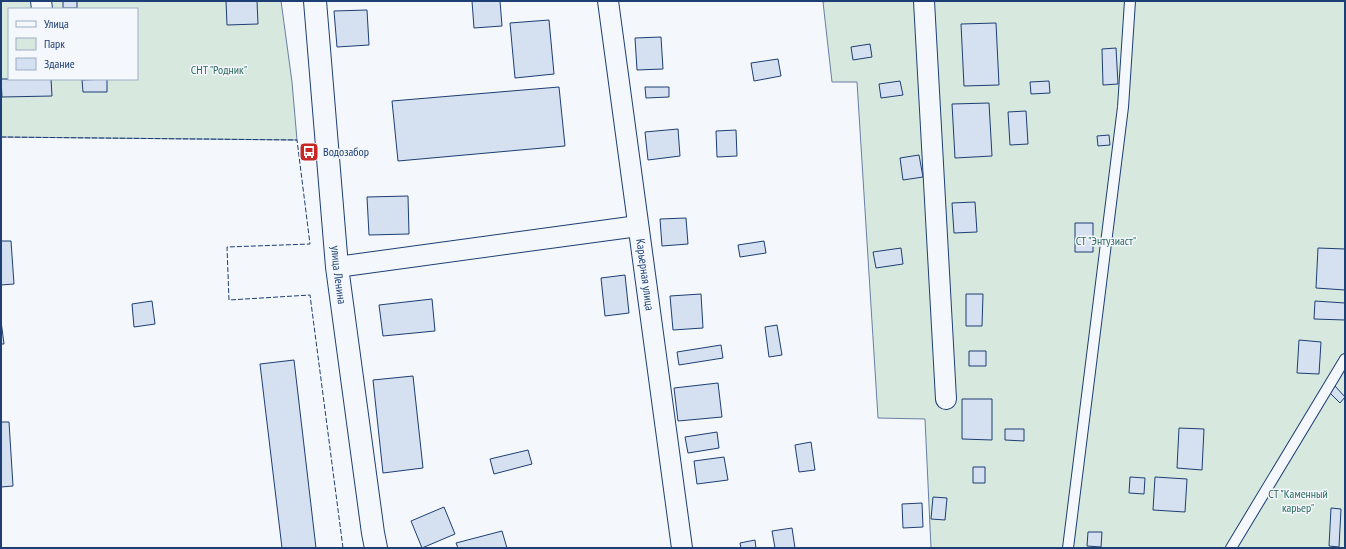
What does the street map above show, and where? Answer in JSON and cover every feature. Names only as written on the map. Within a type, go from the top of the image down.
[{"type":"street","name":"улица Ленина","points":[[315,1],[338,267],[376,548]]},
{"type":"street","name":"Карьерная улица","points":[[608,1],[682,548]]},
{"type":"street","points":[[924,1],[946,399]]},
{"type":"street","points":[[338,267],[638,226]]},
{"type":"lane","points":[[1068,548],[1123,107],[1130,1]]},
{"type":"lane","points":[[1231,548],[1345,359]]},
{"type":"green space","name":"СНТ \"Родник\"","points":[[1,1],[281,1],[292,82],[297,140],[1,137]]},
{"type":"green space","name":"СТ \"Энтузиаст\"","points":[[1345,1],[1345,548],[931,548],[925,419],[878,418],[857,82],[832,82],[823,2]]},
{"type":"building","points":[[63,1],[77,1],[77,8],[63,8]]},
{"type":"building","points":[[226,1],[257,1],[258,24],[227,25]]},
{"type":"building","points":[[472,1],[500,1],[502,26],[474,28]]},
{"type":"building","points":[[367,10],[369,45],[337,47],[334,11]]},
{"type":"building","points":[[549,20],[554,74],[515,78],[510,23]]},
{"type":"building","points":[[996,23],[999,85],[964,86],[961,24]]},
{"type":"building","points":[[661,37],[663,69],[637,70],[635,38]]},
{"type":"building","points":[[870,44],[872,57],[853,60],[851,47]]},
{"type":"building","points":[[1116,48],[1118,84],[1103,85],[1102,49]]},
{"type":"building","points":[[778,59],[781,76],[754,81],[751,63]]},
{"type":"building","points":[[1,79],[51,80],[52,96],[2,97]]},
{"type":"building","points":[[82,80],[107,80],[107,92],[83,92]]},
{"type":"building","points":[[900,81],[903,95],[881,98],[879,84]]},
{"type":"building","points":[[1049,81],[1050,93],[1031,94],[1030,82]]},
{"type":"building","points":[[559,87],[565,146],[398,161],[392,101]]},
{"type":"building","points":[[645,87],[669,87],[669,97],[646,98]]},
{"type":"building","points":[[989,103],[992,156],[955,158],[952,104]]},
{"type":"building","points":[[1026,111],[1028,144],[1010,145],[1008,112]]},
{"type":"building","points":[[678,129],[680,156],[648,160],[645,132]]},
{"type":"building","points":[[736,130],[737,156],[717,157],[716,131]]},
{"type":"building","points":[[1109,135],[1110,145],[1098,146],[1097,136]]},
{"type":"building","points":[[919,155],[923,177],[903,180],[900,158]]},
{"type":"building","points":[[408,196],[409,234],[369,235],[367,197]]},
{"type":"building","points":[[975,202],[977,232],[954,233],[952,203]]},
{"type":"building","points":[[686,218],[688,244],[662,246],[660,219]]},
{"type":"building","points":[[1075,223],[1093,223],[1093,252],[1075,252]]},
{"type":"building","points":[[1,241],[11,241],[14,284],[1,285]]},
{"type":"building","points":[[764,241],[766,253],[740,257],[738,245]]},
{"type":"building","points":[[901,248],[903,264],[876,268],[873,252]]},
{"type":"building","points":[[1318,248],[1345,249],[1345,290],[1316,288]]},
{"type":"building","points":[[625,275],[629,313],[605,316],[601,278]]},
{"type":"building","points":[[701,294],[703,328],[673,330],[670,296]]},
{"type":"building","points":[[966,294],[983,294],[982,326],[966,326]]},
{"type":"building","points":[[432,299],[435,331],[383,336],[379,305]]},
{"type":"building","points":[[152,301],[155,324],[134,327],[132,304]]},
{"type":"building","points":[[1315,301],[1345,303],[1345,320],[1314,319]]},
{"type":"building","points":[[1,321],[4,344],[1,344]]},
{"type":"building","points":[[777,325],[782,355],[769,357],[765,327]]},
{"type":"building","points":[[1299,340],[1321,342],[1319,374],[1297,373]]},
{"type":"building","points":[[721,345],[723,358],[679,365],[677,352]]},
{"type":"building","points":[[969,351],[986,351],[986,366],[969,366]]},
{"type":"building","points":[[294,360],[316,548],[282,548],[260,364]]},
{"type":"building","points":[[413,376],[423,468],[383,473],[373,380]]},
{"type":"building","points":[[718,383],[722,417],[678,421],[674,388]]},
{"type":"building","points":[[1335,386],[1345,397],[1340,403],[1329,392]]},
{"type":"building","points":[[962,399],[992,399],[992,440],[962,439]]},
{"type":"building","points":[[1,422],[9,422],[13,486],[1,487]]},
{"type":"building","points":[[1179,428],[1204,429],[1202,470],[1177,468]]},
{"type":"building","points":[[1005,429],[1024,429],[1024,441],[1005,440]]},
{"type":"building","points":[[717,432],[719,448],[688,453],[685,437]]},
{"type":"building","points":[[811,442],[815,470],[799,472],[795,445]]},
{"type":"building","points":[[528,450],[532,464],[494,474],[490,459]]},
{"type":"building","points":[[724,457],[728,480],[697,484],[694,461]]},
{"type":"building","points":[[973,467],[985,467],[985,483],[973,483]]},
{"type":"building","points":[[1130,477],[1145,478],[1144,494],[1129,493]]},
{"type":"building","points":[[1155,477],[1187,479],[1185,512],[1153,510]]},
{"type":"building","points":[[933,497],[947,498],[945,520],[931,519]]},
{"type":"building","points":[[922,503],[923,527],[903,528],[902,504]]},
{"type":"building","points":[[444,507],[455,534],[422,548],[411,521]]},
{"type":"building","points":[[1331,508],[1341,509],[1339,547],[1329,546]]},
{"type":"building","points":[[792,528],[795,548],[775,548],[772,531]]},
{"type":"building","points":[[502,531],[507,548],[458,548],[456,543]]},
{"type":"building","points":[[1088,532],[1102,532],[1101,547],[1087,546]]},
{"type":"building","points":[[755,540],[756,548],[741,548],[740,543]]},
{"type":"fence","points":[[1,137],[297,140],[310,244],[227,247],[229,300],[310,295],[343,548]]},
{"type":"place","name":"Водозабор","points":[[309,152]]},
{"type":"park label","name":"СТ \"Каменный карьер\"","points":[[1298,501]]}]
